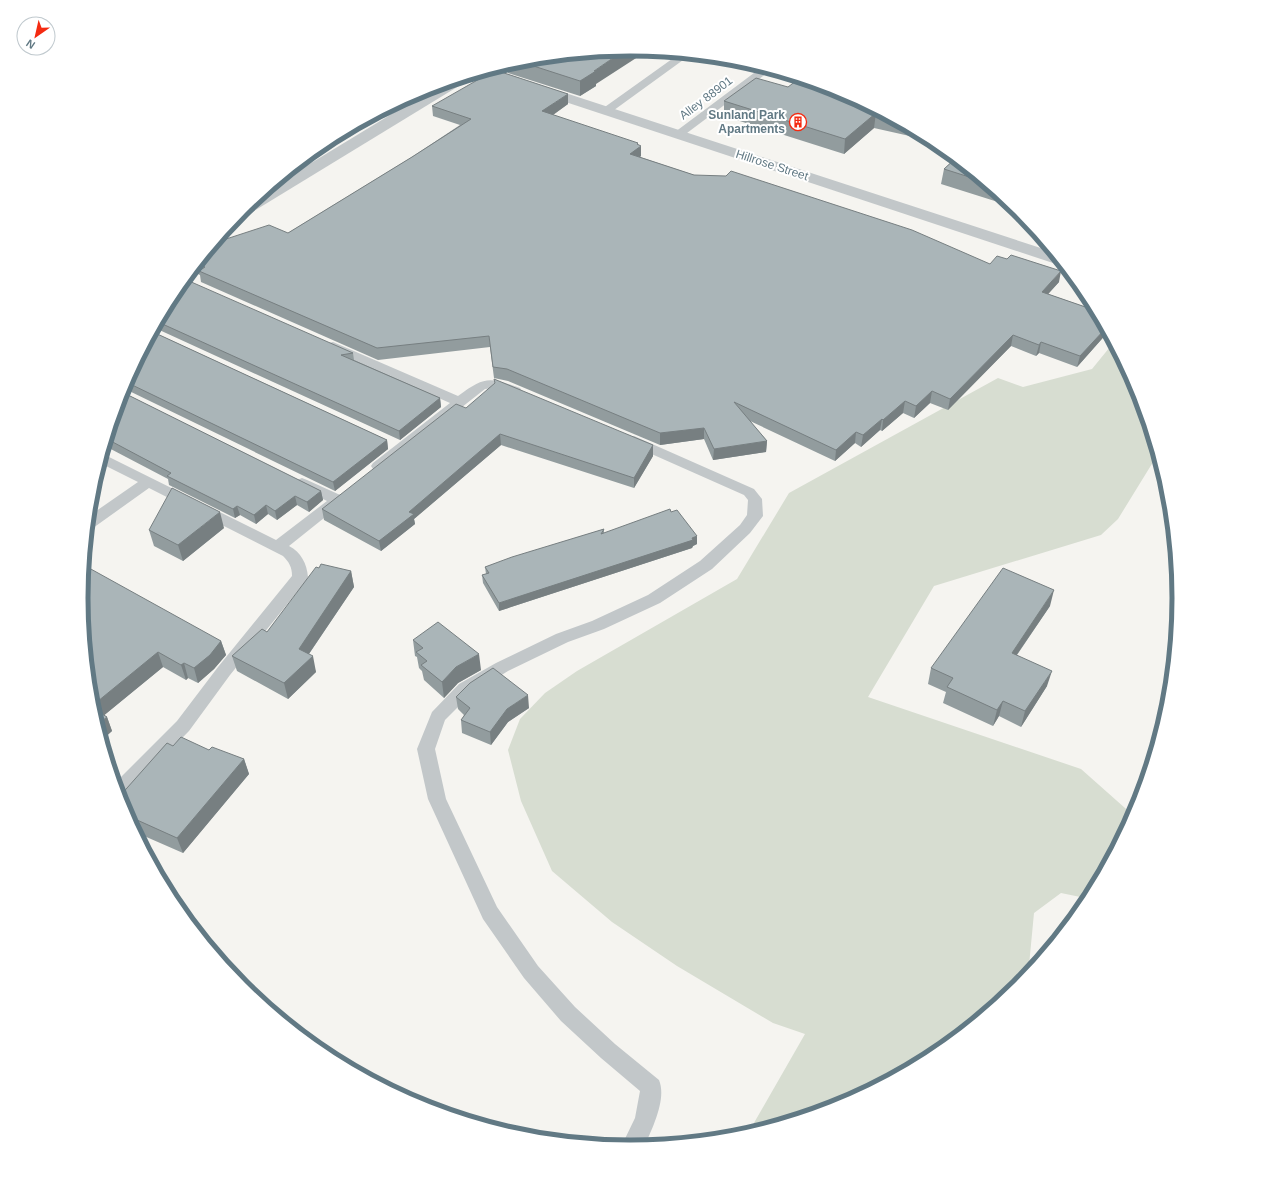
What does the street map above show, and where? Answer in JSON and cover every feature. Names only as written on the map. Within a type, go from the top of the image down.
[{"type":"street","name":"Hillrose Street","points":[[492,74],[1051,256]]},
{"type":"street","points":[[270,194],[441,90]]},
{"type":"lane","points":[[606,111],[679,58]]},
{"type":"lane","name":"Alley 88901","points":[[679,134],[762,72]]},
{"type":"lane","points":[[321,341],[459,402]]},
{"type":"lane","points":[[366,476],[393,444],[459,402],[480,386],[493,383],[531,397]]},
{"type":"lane","points":[[619,435],[749,492],[755,499],[755,516],[745,529],[706,565],[654,599],[502,666],[465,689],[438,717],[426,749],[437,799],[490,913],[531,972],[568,1014],[608,1051],[651,1087],[646,1119],[635,1141]]},
{"type":"lane","points":[[106,460],[288,552],[296,559],[300,568],[300,577],[224,671],[183,726],[122,788]]},
{"type":"lane","points":[[277,547],[343,495],[288,476]]},
{"type":"lane","points":[[94,520],[148,482]]},
{"type":"shaded area","points":[[1110,346],[1132,391],[1155,459],[1118,519],[1101,535],[934,586],[868,697],[1081,769],[1129,812],[1100,870],[1083,898],[1061,893],[1034,913],[1029,966],[1014,982],[961,1029],[932,1050],[870,1085],[838,1100],[805,1112],[751,1128],[805,1034],[773,1023],[677,966],[612,922],[552,871],[521,801],[508,750],[520,719],[545,693],[577,671],[737,579],[789,493],[998,378],[1023,387],[1092,369]]},
{"type":"building","points":[[615,56],[580,81],[531,65],[595,57]]},
{"type":"building","points":[[500,72],[568,94],[542,111],[638,143],[637,144],[641,146],[630,154],[694,175],[726,176],[731,171],[912,230],[990,264],[997,256],[1007,259],[1011,255],[1061,271],[1042,292],[1089,308],[1103,332],[1080,356],[1041,342],[1039,345],[1013,335],[950,399],[932,391],[916,406],[905,401],[863,435],[856,432],[836,450],[734,402],[767,441],[714,449],[704,428],[660,433],[507,369],[493,367],[489,336],[377,348],[199,271],[205,267],[202,266],[224,240],[269,225],[288,233],[471,119],[432,106],[485,75]]},
{"type":"building","points":[[756,78],[788,87],[795,82],[838,97],[874,114],[845,139],[724,101]]},
{"type":"building","points":[[952,162],[973,178],[944,169]]},
{"type":"building","points":[[190,282],[353,353],[341,355],[440,398],[399,431],[163,324]]},
{"type":"building","points":[[157,334],[387,440],[333,482],[132,385]]},
{"type":"building","points":[[494,379],[653,445],[634,478],[500,434],[409,512],[414,514],[379,541],[322,509],[456,404],[466,408],[495,383]]},
{"type":"building","points":[[128,395],[321,491],[307,502],[295,496],[275,511],[266,505],[254,515],[237,506],[233,509],[167,476],[171,473],[111,441]]},
{"type":"building","points":[[172,488],[220,512],[178,545],[149,530]]},
{"type":"building","points":[[670,509],[671,512],[677,510],[697,536],[692,538],[693,540],[499,603],[482,575],[489,573],[485,567],[512,557],[604,529],[601,534]]},
{"type":"building","points":[[321,564],[351,571],[299,649],[313,656],[284,683],[232,656],[262,629],[267,632],[316,567],[319,568]]},
{"type":"building","points":[[89,568],[221,641],[210,655],[194,668],[184,663],[181,665],[158,652],[98,701],[89,634]]},
{"type":"building","points":[[1003,568],[1054,590],[1012,653],[1052,671],[1025,711],[1003,701],[997,710],[947,687],[953,678],[931,668]]},
{"type":"building","points":[[438,622],[479,654],[456,667],[442,682],[421,665],[427,661],[416,652],[423,648],[413,640]]},
{"type":"building","points":[[493,668],[528,695],[507,709],[490,732],[461,720],[470,708],[456,697],[470,683]]},
{"type":"building","points":[[100,713],[107,717],[102,721]]},
{"type":"building","points":[[181,737],[209,750],[212,747],[244,759],[177,838],[135,819],[124,792],[167,743],[173,746]]},
{"type":"place","name":"Sunland Park Apartments","points":[[798,122]]}]
